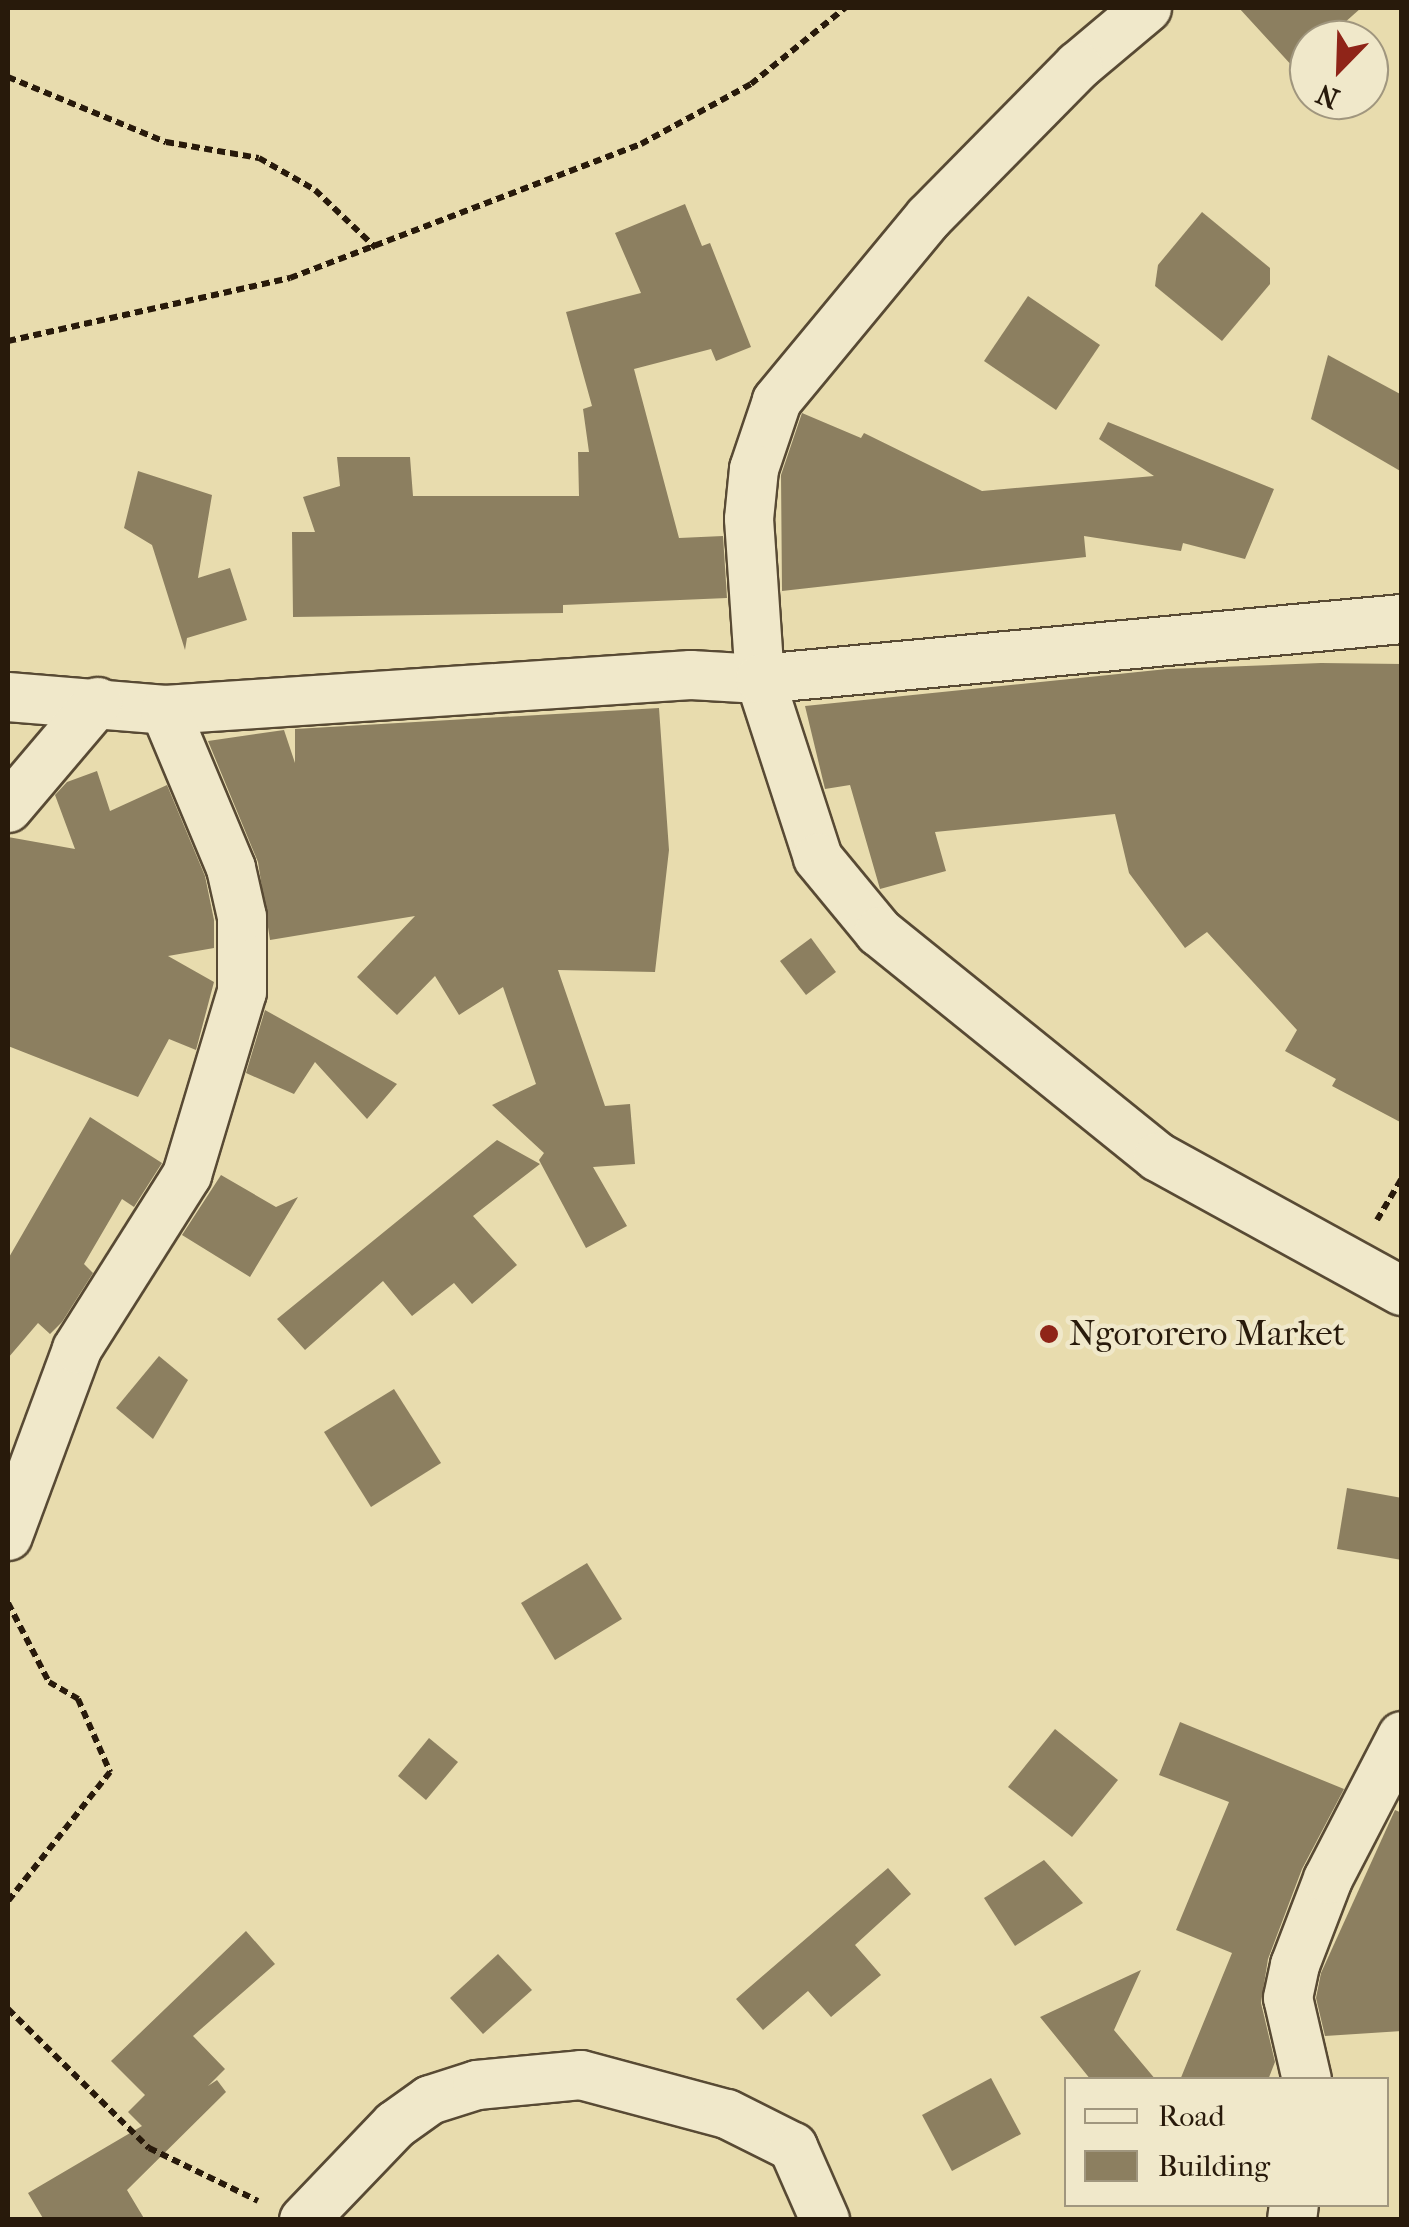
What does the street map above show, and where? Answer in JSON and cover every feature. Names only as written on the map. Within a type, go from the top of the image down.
[{"type":"street","points":[[1147,8],[1078,66],[929,216],[777,401],[754,469],[749,519],[760,679],[818,858],[878,932],[1158,1157],[1402,1291]]},
{"type":"street","points":[[8,697],[165,710],[691,674],[760,679],[1402,619]]},
{"type":"street","points":[[8,808],[98,702]]},
{"type":"street","points":[[8,1536],[77,1349],[186,1175],[242,992],[242,917],[232,868],[165,710]]},
{"type":"street","points":[[1306,2077],[1288,1998],[1295,1965],[1328,1879],[1402,1736]]},
{"type":"street","points":[[284,2212],[430,2100],[477,2085],[581,2075],[727,2114],[793,2147],[825,2220]]},
{"type":"path","points":[[8,341],[290,278],[640,144],[751,84],[845,8]]},
{"type":"path","points":[[8,77],[166,142],[259,158],[315,190],[376,248]]},
{"type":"path","points":[[8,1602],[49,1682],[78,1699],[110,1772],[8,1901]]},
{"type":"path","points":[[8,2010],[149,2148],[284,2212]]},
{"type":"building","points":[[1239,8],[1361,8],[1348,20],[1289,20],[1289,63]]},
{"type":"building","points":[[685,204],[702,246],[710,243],[751,347],[716,361],[711,349],[634,369],[679,538],[723,536],[727,598],[563,605],[563,613],[293,617],[292,532],[315,532],[303,497],[340,486],[337,457],[410,457],[413,496],[579,496],[578,452],[589,452],[583,409],[592,406],[566,312],[641,293],[615,233]]},
{"type":"building","points":[[1202,212],[1270,268],[1270,284],[1222,341],[1155,286],[1158,265]]},
{"type":"building","points":[[1028,296],[1100,345],[1056,410],[984,361]]},
{"type":"building","points":[[1328,355],[1402,395],[1402,472],[1311,419]]},
{"type":"building","points":[[802,413],[861,438],[864,433],[982,491],[1154,476],[1099,439],[1108,422],[1274,489],[1245,559],[1183,543],[1181,551],[1084,536],[1086,557],[782,591],[781,475]]},
{"type":"building","points":[[138,471],[212,495],[198,578],[230,568],[247,620],[187,638],[185,650],[152,545],[124,528]]},
{"type":"building","points":[[1402,664],[1402,1123],[1332,1086],[1336,1079],[1285,1051],[1297,1030],[1207,932],[1185,948],[1129,873],[1115,814],[935,832],[946,871],[880,889],[850,785],[825,789],[805,706],[1167,669]]},
{"type":"building","points":[[659,708],[669,850],[655,972],[558,970],[605,1106],[630,1104],[635,1164],[593,1167],[627,1226],[586,1248],[539,1160],[544,1153],[492,1105],[536,1084],[503,987],[459,1015],[435,976],[397,1015],[357,977],[415,916],[270,940],[258,862],[208,741],[284,730],[295,763],[295,729]]},
{"type":"building","points":[[97,771],[110,811],[167,785],[205,876],[214,920],[214,948],[168,956],[214,982],[196,1050],[169,1039],[138,1097],[8,1046],[8,837],[75,849],[55,795],[67,782]]},
{"type":"building","points":[[811,938],[836,972],[806,995],[780,961]]},
{"type":"building","points":[[265,1010],[397,1084],[367,1119],[315,1062],[294,1094],[246,1073]]},
{"type":"building","points":[[90,1117],[162,1163],[134,1207],[122,1199],[84,1264],[93,1273],[62,1322],[50,1334],[38,1323],[8,1358],[8,1259]]},
{"type":"building","points":[[497,1140],[540,1164],[473,1216],[517,1265],[472,1304],[454,1283],[412,1316],[383,1281],[305,1350],[277,1319]]},
{"type":"building","points":[[221,1175],[276,1207],[298,1197],[250,1277],[182,1235]]},
{"type":"building","points":[[159,1356],[188,1380],[153,1439],[116,1408]]},
{"type":"building","points":[[394,1389],[441,1463],[371,1507],[324,1432]]},
{"type":"building","points":[[1347,1488],[1402,1498],[1402,1560],[1337,1549]]},
{"type":"building","points":[[587,1563],[622,1619],[555,1660],[521,1603]]},
{"type":"building","points":[[1180,1722],[1344,1789],[1302,1869],[1268,1959],[1261,2003],[1275,2062],[1269,2077],[1181,2077],[1232,1953],[1176,1930],[1229,1802],[1159,1775]]},
{"type":"building","points":[[1055,1729],[1118,1780],[1072,1837],[1008,1787]]},
{"type":"building","points":[[429,1738],[458,1762],[426,1800],[398,1776]]},
{"type":"building","points":[[1395,1810],[1402,1813],[1402,2031],[1325,2036],[1316,1998],[1321,1973]]},
{"type":"building","points":[[1044,1860],[1083,1903],[1015,1946],[984,1898]]},
{"type":"building","points":[[888,1868],[911,1894],[855,1945],[881,1975],[831,2017],[808,1991],[763,2030],[736,1999]]},
{"type":"building","points":[[246,1931],[275,1964],[193,2036],[225,2069],[208,2086],[217,2080],[226,2092],[127,2190],[145,2220],[44,2220],[28,2193],[142,2126],[128,2112],[145,2095],[111,2061]]},
{"type":"building","points":[[498,1954],[532,1990],[483,2034],[450,1998]]},
{"type":"building","points":[[1141,1970],[1114,2030],[1153,2077],[1089,2077],[1040,2017]]},
{"type":"building","points":[[991,2078],[1021,2134],[952,2171],[922,2115]]},
{"type":"place","name":"Ngororero Market","points":[[1049,1334]]}]
